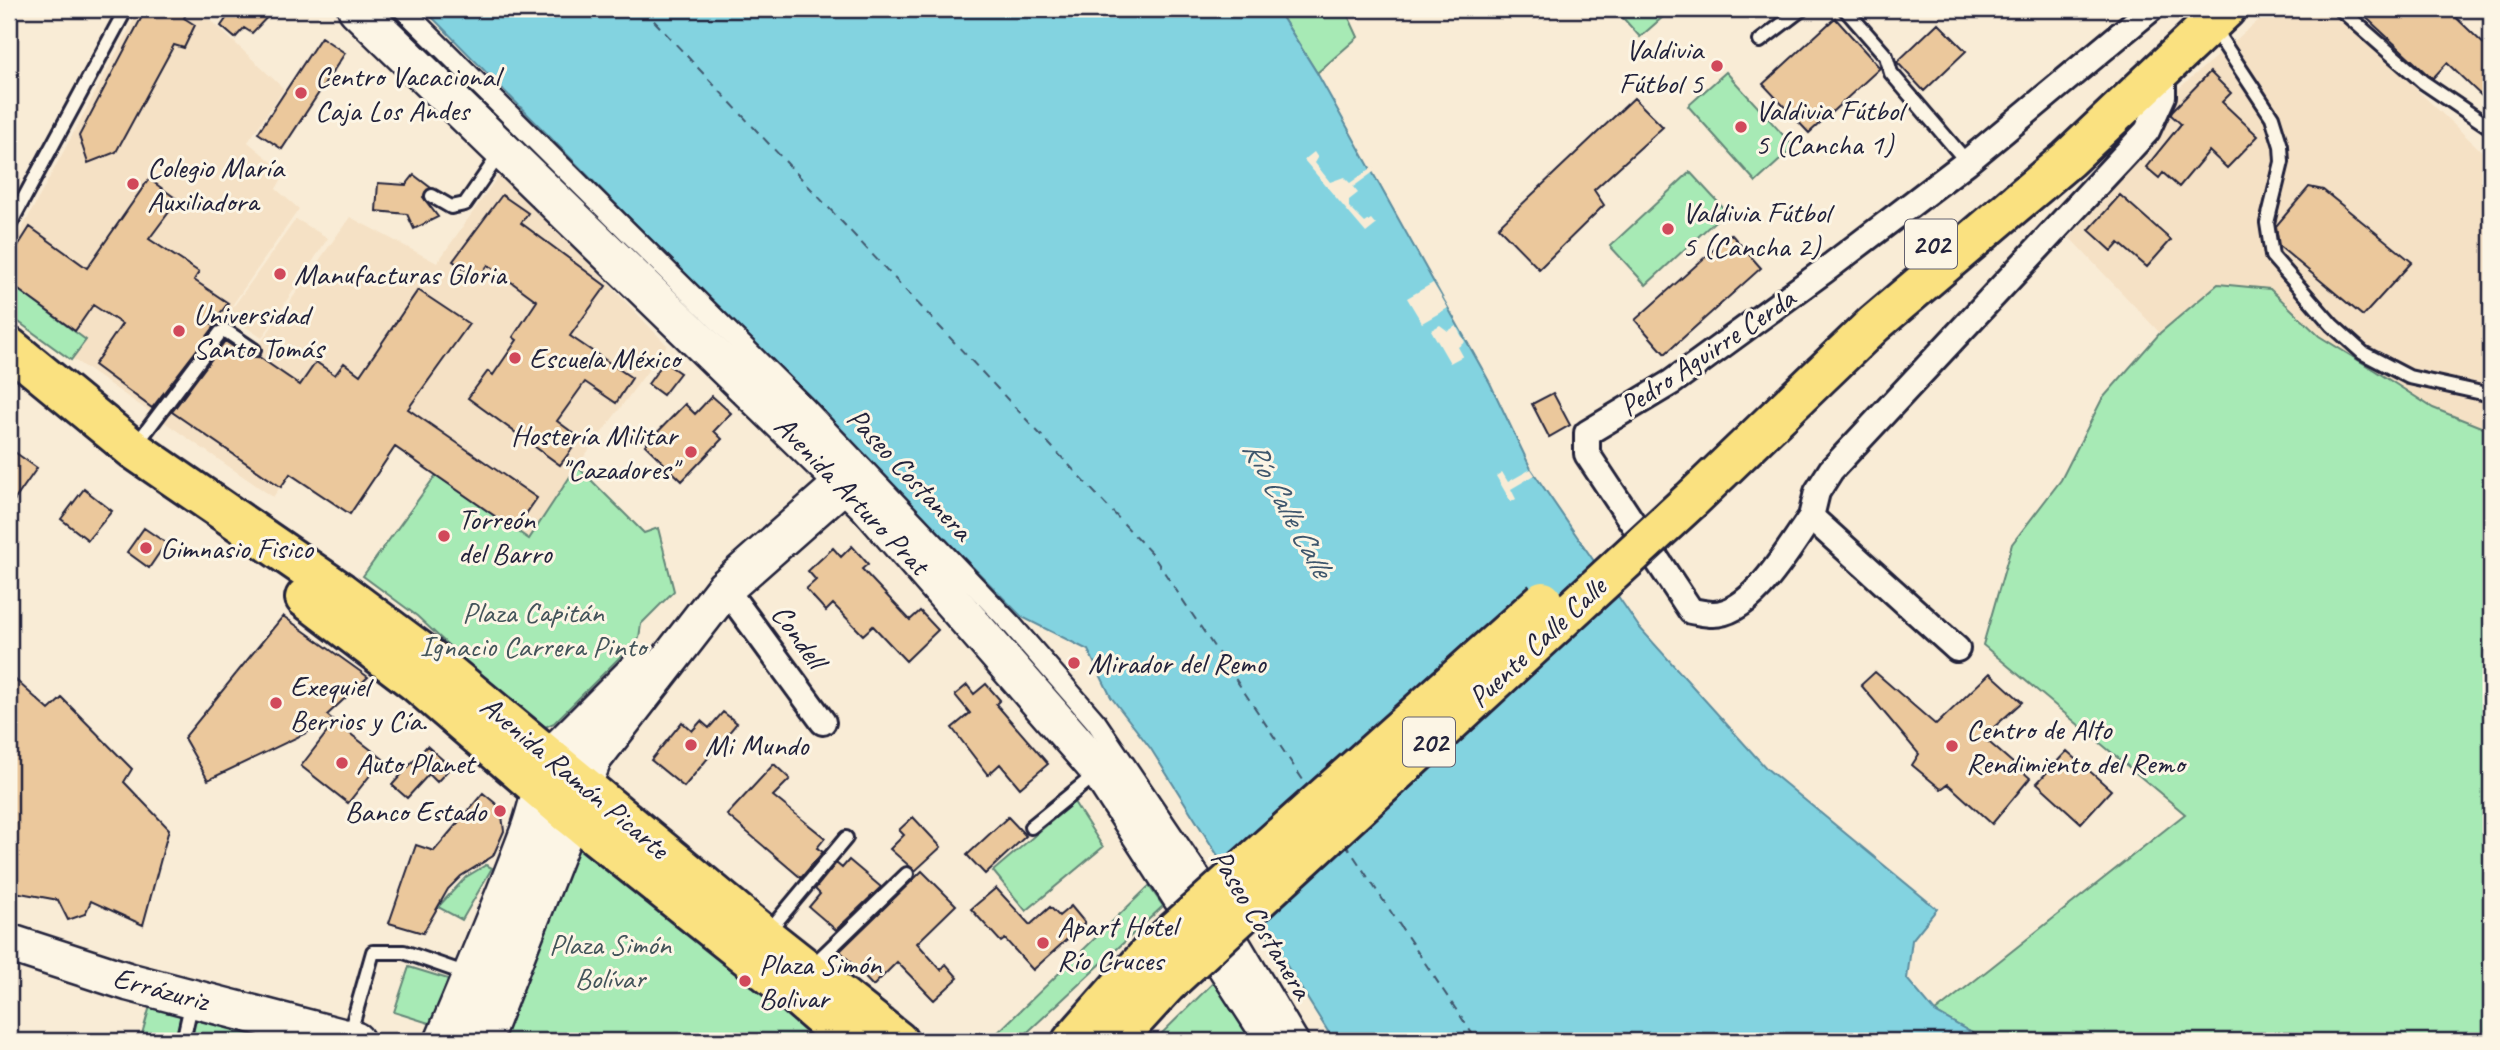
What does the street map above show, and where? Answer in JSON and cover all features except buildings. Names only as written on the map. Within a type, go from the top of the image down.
[{"type":"main road","name":"Avenida Arturo Prat","points":[[357,9],[845,482],[1053,714],[1100,771],[1275,1041]]},
{"type":"main road","name":"202","points":[[1681,492],[2067,159],[2163,68],[2206,12]]},
{"type":"main road","name":"Pedro Aguirre Cerda","points":[[1681,492],[1871,293],[2021,170],[2206,12]]},
{"type":"main road","name":"Avenida Ramón Picarte","points":[[9,347],[133,449],[341,592],[848,1041]]},
{"type":"main road","name":"Avenida Ramón Picarte","points":[[9,380],[418,684],[547,773]]},
{"type":"main road","points":[[444,1041],[486,981],[577,800],[593,758],[725,588],[845,482]]},
{"type":"main road","name":"Puente Calle Calle","points":[[1157,970],[1681,492]]},
{"type":"main road","points":[[484,1040],[486,981],[547,773],[561,747],[672,635],[700,618]]},
{"type":"main road","name":"Avenida Ramón Picarte","points":[[577,800],[765,936],[898,1041]]},
{"type":"main road","name":"Errázuriz","points":[[9,943],[300,1033],[352,1040]]},
{"type":"main road","name":"202","points":[[1072,1041],[1157,970]]},
{"type":"main road","name":"202","points":[[1115,1041],[1157,970]]},
{"type":"street","name":"Paseo Costanera","points":[[403,9],[806,408],[1012,625],[1096,722],[1203,880],[1299,1041]]},
{"type":"street","name":"Pedro Aguirre Cerda","points":[[2151,9],[1967,162],[1672,382],[1587,433],[1587,454],[1691,611],[1714,615],[1745,602],[1761,586],[1811,517],[1817,492],[1831,470],[2147,131],[2163,96],[2163,68]]},
{"type":"street","points":[[1811,517],[1957,649]]},
{"type":"street","name":"Condell","points":[[725,588],[823,722]]},
{"type":"lane","points":[[9,226],[126,9]]},
{"type":"lane","points":[[1760,41],[1802,9]]},
{"type":"lane","points":[[1845,9],[1886,55],[1891,73],[1967,162]]},
{"type":"lane","points":[[2340,9],[2423,82],[2491,128]]},
{"type":"lane","points":[[2206,12],[2272,117],[2277,131],[2282,162],[2267,223],[2272,256],[2332,325],[2363,353],[2409,377],[2491,395]]},
{"type":"lane","points":[[432,196],[451,208],[465,204],[502,152]]},
{"type":"lane","points":[[133,449],[220,333],[226,331],[234,335],[254,350]]},
{"type":"lane","points":[[1031,827],[1100,771]]},
{"type":"lane","points":[[765,936],[846,838]]},
{"type":"lane","points":[[808,970],[907,874]]},
{"type":"lane","points":[[352,1040],[373,952],[404,952],[486,981]]},
{"type":"lane","points":[[183,1041],[193,998]]},
{"type":"shaded area","points":[[140,9],[199,9],[284,89],[248,142],[285,173],[276,189],[299,209],[224,317],[259,345],[350,217],[437,263],[499,175],[533,205],[667,345],[577,466],[529,539],[338,407],[273,497],[9,315],[9,253]]},
{"type":"shaded area","points":[[2272,9],[2332,9],[2491,160],[2491,431],[2433,408],[2319,336],[2270,289],[2218,284],[2160,333],[2070,238],[2154,136],[2171,95]]},
{"type":"shaded area","name":"Manufacturas Gloria","points":[[296,219],[328,238],[262,338],[243,325],[245,323],[231,310]]},
{"type":"green space","points":[[1277,9],[1345,9],[1358,37],[1317,73]]},
{"type":"green space","points":[[1615,9],[1672,9],[1640,37]]},
{"type":"green space","name":"Valdivia Fútbol 5 (Cancha 1)","points":[[1726,72],[1794,147],[1756,182],[1688,106]]},
{"type":"green space","name":"Valdivia Fútbol 5 (Cancha 2)","points":[[1690,172],[1726,211],[1646,285],[1610,246]]},
{"type":"green space","points":[[9,283],[86,340],[71,360],[9,315]]},
{"type":"green space","points":[[2218,284],[2270,289],[2319,336],[2433,408],[2491,431],[2491,1041],[1986,1041],[1935,1012],[2185,814],[1983,645],[2012,544],[2061,480],[2102,399],[2160,333]]},
{"type":"green space","name":"Plaza Capitán Ignacio Carrera Pinto","points":[[577,466],[644,533],[658,528],[674,591],[641,624],[639,638],[554,723],[539,730],[417,616],[363,576],[436,475],[529,539]]},
{"type":"green space","points":[[1074,802],[1103,847],[1026,911],[993,871]]},
{"type":"green space","name":"Plaza Simón Bolívar","points":[[584,837],[832,1041],[500,1041],[571,844]]},
{"type":"green space","points":[[486,865],[492,868],[462,920],[438,907],[466,877]]},
{"type":"green space","points":[[1149,886],[1163,906],[1018,1041],[989,1041]]},
{"type":"green space","points":[[409,967],[448,979],[432,1024],[394,1012]]},
{"type":"green space","points":[[1215,981],[1257,1041],[1154,1041]]},
{"type":"green space","points":[[152,999],[289,1041],[140,1041]]},
{"type":"water","name":"Río Calle Calle","points":[[424,9],[1277,9],[1317,73],[1490,383],[1531,469],[1639,627],[1766,768],[1937,909],[1912,940],[1907,979],[1935,1012],[1986,1041],[1334,1041],[1151,749],[1111,697],[1088,650],[1022,617]]},
{"type":"pier","points":[[1314,152],[1318,158],[1315,163],[1330,182],[1344,177],[1350,183],[1373,167],[1375,171],[1353,187],[1358,193],[1349,200],[1349,207],[1365,223],[1371,219],[1376,225],[1366,233],[1304,160]]},
{"type":"pier","points":[[1433,283],[1448,308],[1422,323],[1407,298]]},
{"type":"pier","points":[[1440,325],[1448,331],[1456,326],[1465,342],[1458,347],[1463,356],[1450,363],[1431,330]]},
{"type":"pier","points":[[1531,469],[1535,475],[1511,489],[1516,499],[1511,502],[1496,476],[1502,472],[1508,482]]},
{"type":"ferry route","points":[[643,9],[1152,554],[1307,786]]},
{"type":"ferry route","points":[[1345,843],[1477,1041]]},
{"type":"place","name":"Valdivia Fútbol 5","points":[[1717,66]]},
{"type":"place","name":"Centro Vacacional Caja Los Andes","points":[[301,93]]},
{"type":"place","name":"Valdivia Fútbol 5 (Cancha 1)","points":[[1741,127]]},
{"type":"place","name":"Colegio María Auxiliadora","points":[[133,184]]},
{"type":"place","name":"Valdivia Fútbol 5 (Cancha 2)","points":[[1668,229]]},
{"type":"place","name":"Manufacturas Gloria","points":[[280,274]]},
{"type":"place","name":"Universidad Santo Tomás","points":[[179,331]]},
{"type":"place","name":"Escuela México","points":[[515,358]]},
{"type":"place","name":"Hostería Militar \"Cazadores\"","points":[[691,452]]},
{"type":"place","name":"Torreón del Barro","points":[[444,536]]},
{"type":"place","name":"Gimnasio Fisico","points":[[146,548]]},
{"type":"place","name":"Mirador del Remo","points":[[1074,663]]},
{"type":"place","name":"Exequiel Berrios y Cía.","points":[[276,703]]},
{"type":"place","name":"Mi Mundo","points":[[691,745]]},
{"type":"place","name":"Centro de Alto Rendimiento del Remo","points":[[1952,746]]},
{"type":"place","name":"Auto Planet","points":[[342,763]]},
{"type":"place","name":"Banco Estado","points":[[500,811]]},
{"type":"place","name":"Apart Hotel Río Cruces","points":[[1043,943]]},
{"type":"place","name":"Plaza Simón Bolivar","points":[[745,981]]}]
